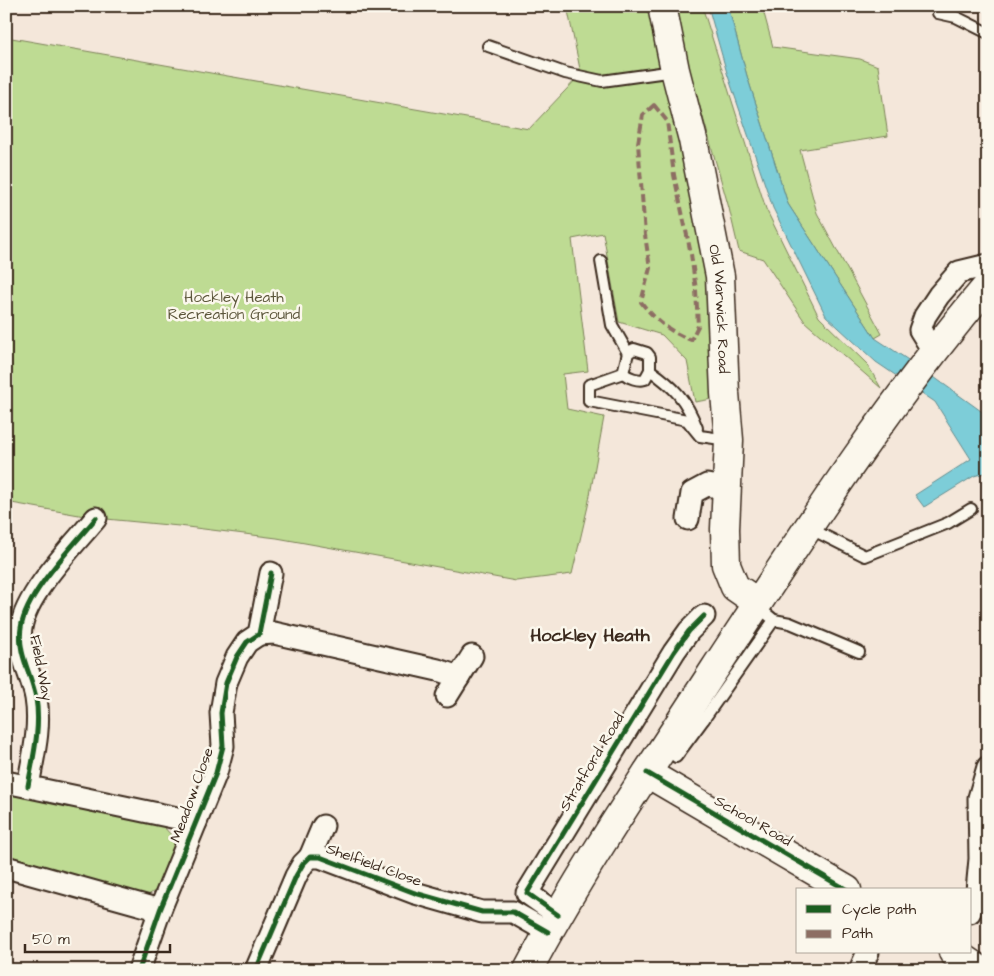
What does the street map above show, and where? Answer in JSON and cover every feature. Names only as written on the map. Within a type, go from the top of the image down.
[{"type":"main road","name":"Old Warwick Road","points":[[662,6],[675,70],[693,140],[720,276],[724,392],[729,440],[725,529],[726,565],[735,587],[763,610]]},
{"type":"main road","points":[[528,970],[553,924],[647,773],[696,714],[733,660],[808,528],[930,356],[988,285]]},
{"type":"main road","name":"School Road","points":[[647,773],[844,888]]},
{"type":"main road","points":[[956,954],[980,970]]},
{"type":"street","points":[[930,356],[920,330],[925,316],[939,295],[959,272],[988,265]]},
{"type":"street","points":[[688,519],[692,493],[707,485],[728,489]]},
{"type":"street","name":"Field Way","points":[[28,786],[38,726],[36,700],[21,648],[21,628],[28,606],[42,582],[96,518]]},
{"type":"street","points":[[271,573],[260,634],[274,634],[438,670],[458,677]]},
{"type":"street","name":"Stratford Road","points":[[553,924],[527,894],[674,652],[704,616]]},
{"type":"street","name":"Meadow Close","points":[[139,970],[160,910],[216,774],[223,746],[222,713],[226,683],[237,657],[247,642],[260,634]]},
{"type":"street","points":[[447,696],[472,656]]},
{"type":"street","points":[[972,906],[977,891],[980,859],[978,798],[988,767]]},
{"type":"street","name":"Meadow Close","points":[[6,782],[196,822]]},
{"type":"street","name":"Shelfield Close","points":[[256,970],[296,876],[310,857],[324,826]]},
{"type":"street","name":"Shelfield Close","points":[[310,857],[320,857],[415,893],[482,912],[512,912],[553,924]]},
{"type":"street","points":[[6,867],[160,910]]},
{"type":"street","points":[[860,970],[867,954]]},
{"type":"lane","points":[[938,13],[956,17],[988,33]]},
{"type":"lane","points":[[488,46],[565,73],[602,81],[675,70]]},
{"type":"lane","points":[[601,262],[612,325],[628,353],[624,373]]},
{"type":"lane","points":[[624,373],[642,380],[648,376],[650,370],[651,361],[647,353],[634,349],[628,353]]},
{"type":"lane","points":[[650,370],[671,385],[690,410],[700,436]]},
{"type":"lane","points":[[624,373],[589,385],[589,401],[687,420],[700,436],[729,440]]},
{"type":"lane","points":[[808,528],[865,556],[948,523],[971,509]]},
{"type":"lane","points":[[763,610],[859,652]]},
{"type":"lane","points":[[676,757],[696,714]]},
{"type":"green space","name":"Hockley Heath Recreation Ground","points":[[567,6],[656,6],[701,223],[718,398],[695,402],[687,361],[662,335],[619,322],[603,233],[572,239],[588,371],[563,374],[567,409],[604,417],[588,506],[572,574],[516,581],[277,538],[96,518],[6,502],[6,37],[529,129],[581,74]]},
{"type":"green space","points":[[671,6],[702,6],[766,209],[819,317],[867,364],[881,388],[805,322],[763,259],[739,251],[729,208]]},
{"type":"green space","points":[[728,6],[762,6],[773,47],[860,59],[878,66],[888,136],[800,150],[817,213],[882,334],[875,338],[788,204],[747,76]]},
{"type":"green space","points":[[6,791],[162,825],[172,836],[175,845],[161,887],[145,897],[6,855]]},
{"type":"water","points":[[708,6],[728,6],[747,76],[788,204],[875,338],[988,416],[988,472],[974,476],[924,507],[915,495],[971,459],[935,402],[876,362],[826,316],[773,208],[727,73]]},
{"type":"marked path","points":[[654,105],[667,121],[674,175],[691,254],[698,326],[691,340],[663,325],[641,302],[650,268],[645,235],[638,143],[643,115],[654,105]]},
{"type":"cycle path","points":[[28,786],[38,720],[34,689],[21,646],[21,628],[25,614],[41,585],[96,518]]},
{"type":"cycle path","points":[[139,970],[160,910],[216,773],[223,746],[221,713],[226,683],[237,657],[247,642],[259,634],[271,573]]},
{"type":"cycle path","points":[[558,915],[527,893],[674,652],[689,631],[704,616]]},
{"type":"cycle path","points":[[647,773],[844,888]]},
{"type":"cycle path","points":[[256,970],[296,876],[310,857],[320,857],[415,893],[482,912],[513,912],[548,932]]},
{"type":"district","name":"Hockley Heath","points":[[590,635]]}]
